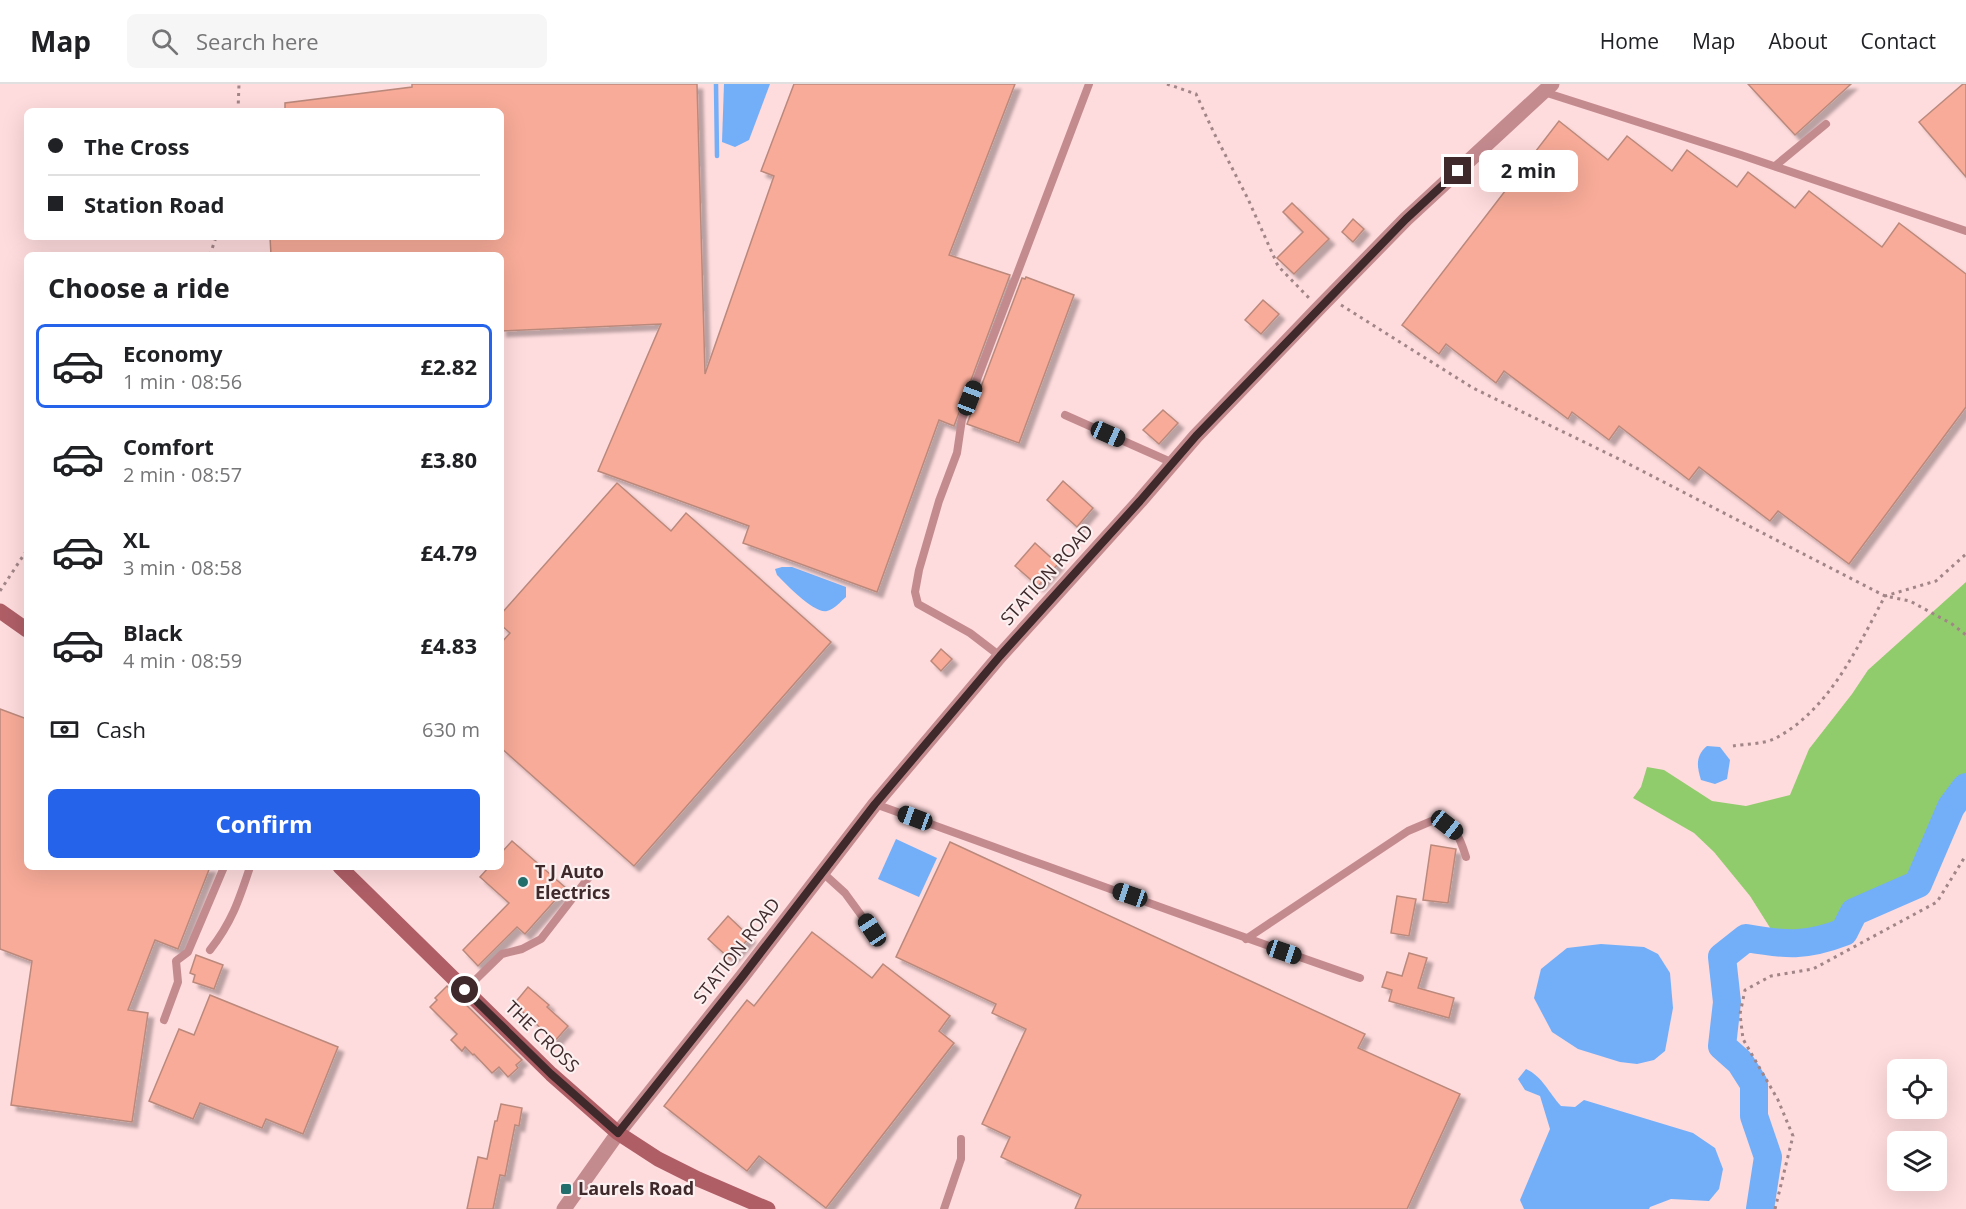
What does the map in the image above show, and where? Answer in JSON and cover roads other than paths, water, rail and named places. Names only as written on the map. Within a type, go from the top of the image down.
[{"type":"main road","points":[[0,611],[24,628]]},
{"type":"main road","name":"THE CROSS","points":[[343,870],[551,1074],[618,1133],[658,1159],[768,1209]]},
{"type":"street","name":"STATION ROAD","points":[[618,1133],[875,804],[1000,656],[1196,436],[1324,303],[1406,219],[1548,88]]},
{"type":"street","points":[[564,1209],[618,1133]]},
{"type":"lane","points":[[1000,656],[970,633],[918,604],[915,592],[939,501],[957,453],[962,419],[1089,84]]},
{"type":"lane","points":[[1548,88],[1966,231]]},
{"type":"lane","points":[[1774,166],[1826,124]]},
{"type":"lane","points":[[1065,415],[1173,463]]},
{"type":"lane","points":[[875,804],[1360,978]]},
{"type":"lane","points":[[1246,939],[1408,831],[1434,820],[1447,825],[1459,834],[1466,857]]},
{"type":"lane","points":[[164,1020],[178,982],[176,961],[188,952],[223,870]]},
{"type":"lane","points":[[210,950],[226,929],[249,870]]},
{"type":"lane","points":[[823,873],[845,893],[872,930]]},
{"type":"lane","points":[[465,990],[502,954],[522,949],[540,939],[589,878]]},
{"type":"lane","points":[[944,1209],[961,1159],[961,1139]]},
{"type":"water","points":[[724,84],[770,84],[749,140],[735,147],[722,142]]},
{"type":"water","points":[[792,567],[846,587],[846,597],[830,610],[821,611],[801,598],[777,575],[775,569]]},
{"type":"water","points":[[1707,746],[1720,747],[1730,760],[1727,779],[1715,784],[1701,780],[1699,771],[1700,754]]},
{"type":"water","points":[[896,839],[937,858],[919,897],[878,879]]},
{"type":"water","points":[[1601,944],[1644,947],[1658,954],[1670,973],[1673,1008],[1665,1051],[1654,1060],[1637,1064],[1620,1062],[1578,1049],[1552,1032],[1534,998],[1541,969],[1567,948]]},
{"type":"water","points":[[1526,1069],[1541,1080],[1561,1106],[1575,1107],[1584,1100],[1693,1133],[1715,1148],[1723,1169],[1719,1189],[1709,1201],[1671,1199],[1649,1209],[1524,1209],[1520,1200],[1550,1129],[1540,1096],[1525,1090],[1518,1079]]},
{"type":"waterway","points":[[716,84],[717,156]]},
{"type":"waterway","points":[[1760,1209],[1768,1157],[1754,1116],[1754,1084],[1740,1062],[1722,1046],[1727,1002],[1722,957],[1746,938],[1795,943],[1818,940],[1844,932],[1854,912],[1918,884],[1951,807],[1966,787]]},
{"type":"place","name":"T J Auto Electrics","points":[[523,882]]},
{"type":"place","name":"Laurels Road","points":[[566,1189]]}]
